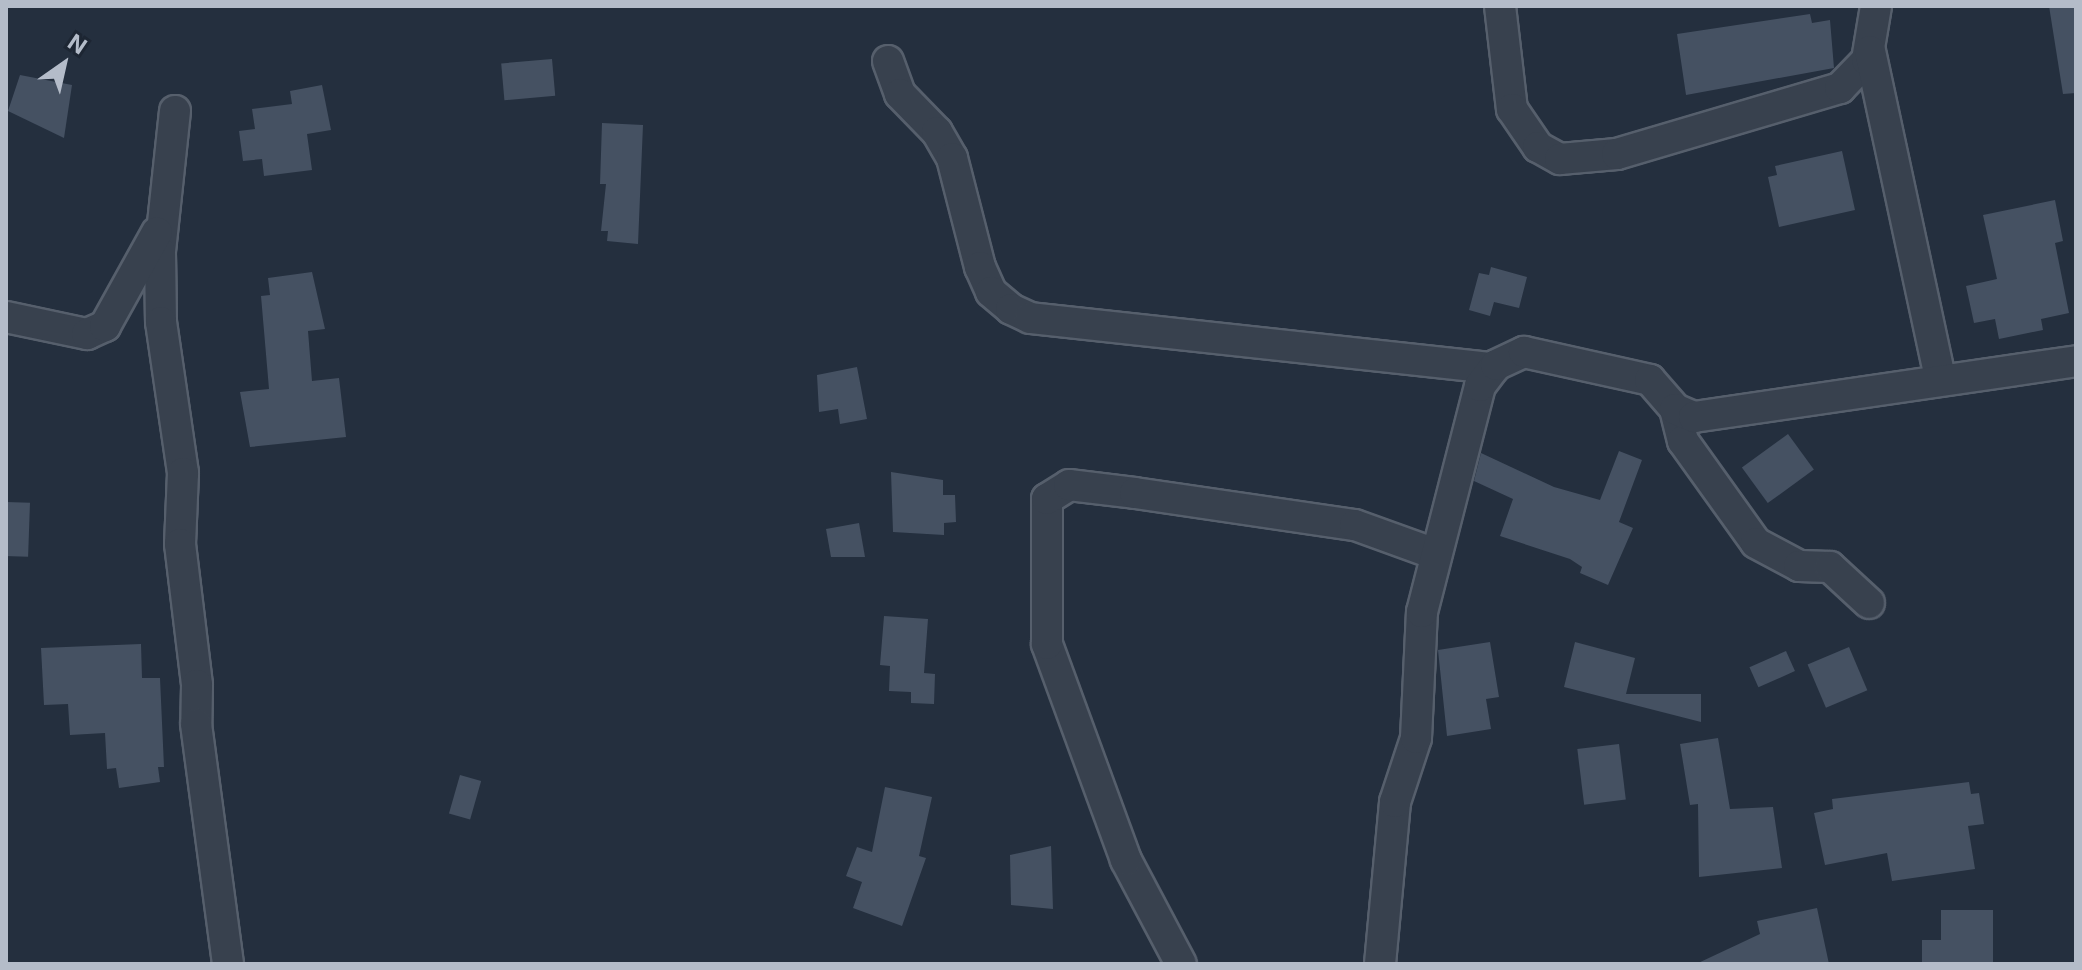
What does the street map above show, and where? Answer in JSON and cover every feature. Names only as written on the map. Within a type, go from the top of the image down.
[{"type":"street","points":[[1500,6],[1512,109],[1538,147],[1560,159],[1617,154],[1840,88],[1858,74],[1870,51]]},
{"type":"street","points":[[1876,6],[1870,51],[1940,378]]},
{"type":"street","points":[[888,61],[900,94],[937,132],[952,158],[980,267],[991,292],[1011,309],[1030,318],[1493,368]]},
{"type":"street","points":[[175,111],[163,221],[161,322],[183,473],[185,608],[228,964]]},
{"type":"street","points":[[6,317],[87,334],[105,326],[163,221]]},
{"type":"street","points":[[1380,964],[1395,802],[1416,738],[1416,656],[1435,554],[1480,386],[1493,368],[1524,352],[1556,357],[1650,380],[1675,409],[1694,417],[1940,378],[2076,361]]},
{"type":"street","points":[[1675,409],[1683,441],[1756,543],[1799,566],[1830,567],[1869,603]]},
{"type":"street","points":[[1181,964],[1126,860],[1047,644],[1047,499],[1069,485],[1135,493],[1355,525],[1435,554]]},
{"type":"building","points":[[2049,6],[2073,6],[2076,12],[2076,93],[2063,94]]},
{"type":"building","points":[[1810,14],[1812,23],[1830,20],[1834,68],[1686,95],[1677,34]]},
{"type":"building","points":[[552,59],[555,96],[504,100],[501,63]]},
{"type":"building","points":[[20,75],[72,85],[64,138],[8,111]]},
{"type":"building","points":[[322,85],[331,130],[307,134],[312,170],[264,176],[262,159],[243,161],[239,131],[255,129],[252,109],[292,104],[290,91]]},
{"type":"building","points":[[602,123],[643,125],[638,244],[607,241],[608,231],[601,231],[606,184],[600,184]]},
{"type":"building","points":[[1842,151],[1855,210],[1779,227],[1768,177],[1777,175],[1775,166]]},
{"type":"building","points":[[2055,200],[2063,241],[2055,243],[2069,313],[2041,319],[2043,330],[1999,339],[1995,319],[1974,323],[1966,286],[1997,279],[1983,215]]},
{"type":"building","points":[[1491,267],[1527,277],[1519,308],[1494,302],[1490,316],[1469,310],[1479,273],[1489,275]]},
{"type":"building","points":[[312,272],[325,329],[308,331],[312,381],[339,378],[346,437],[250,447],[240,392],[269,389],[261,296],[270,295],[268,278]]},
{"type":"building","points":[[857,367],[867,419],[840,424],[838,409],[819,412],[817,375]]},
{"type":"building","points":[[1788,434],[1814,470],[1768,503],[1742,468]]},
{"type":"building","points":[[1619,451],[1642,460],[1619,522],[1633,528],[1608,585],[1580,573],[1582,567],[1570,559],[1500,536],[1513,499],[1474,481],[1481,453],[1554,487],[1600,500]]},
{"type":"building","points":[[891,472],[943,480],[943,495],[955,495],[956,522],[944,523],[944,535],[893,532]]},
{"type":"building","points":[[6,502],[30,503],[28,557],[6,556]]},
{"type":"building","points":[[859,523],[865,557],[831,557],[826,529]]},
{"type":"building","points":[[884,616],[928,619],[924,673],[935,674],[934,704],[911,703],[911,692],[889,691],[890,666],[880,665]]},
{"type":"building","points":[[1490,642],[1499,697],[1486,699],[1491,729],[1447,736],[1438,650]]},
{"type":"building","points":[[1575,642],[1635,658],[1626,694],[1701,694],[1701,722],[1564,687]]},
{"type":"building","points":[[141,644],[142,678],[160,678],[164,767],[158,767],[160,782],[119,788],[116,768],[107,769],[105,733],[70,735],[68,704],[44,705],[41,648]]},
{"type":"building","points":[[1849,647],[1867,690],[1826,708],[1808,665]]},
{"type":"building","points":[[1786,651],[1795,671],[1758,687],[1749,667]]},
{"type":"building","points":[[1718,738],[1730,809],[1773,807],[1782,868],[1699,877],[1698,804],[1690,805],[1680,744]]},
{"type":"building","points":[[1619,744],[1626,800],[1584,805],[1577,749]]},
{"type":"building","points":[[460,775],[481,781],[470,820],[449,813]]},
{"type":"building","points":[[1969,782],[1971,794],[1979,793],[1984,824],[1968,826],[1975,869],[1892,881],[1887,853],[1825,865],[1814,813],[1833,809],[1832,799]]},
{"type":"building","points":[[885,787],[932,797],[919,856],[926,858],[902,926],[853,908],[862,882],[846,876],[857,847],[872,852]]},
{"type":"building","points":[[1051,846],[1053,909],[1011,905],[1010,855]]},
{"type":"building","points":[[1817,908],[1829,964],[1696,964],[1760,934],[1757,921]]},
{"type":"building","points":[[1941,910],[1993,910],[1993,964],[1922,964],[1922,940],[1941,940]]}]
